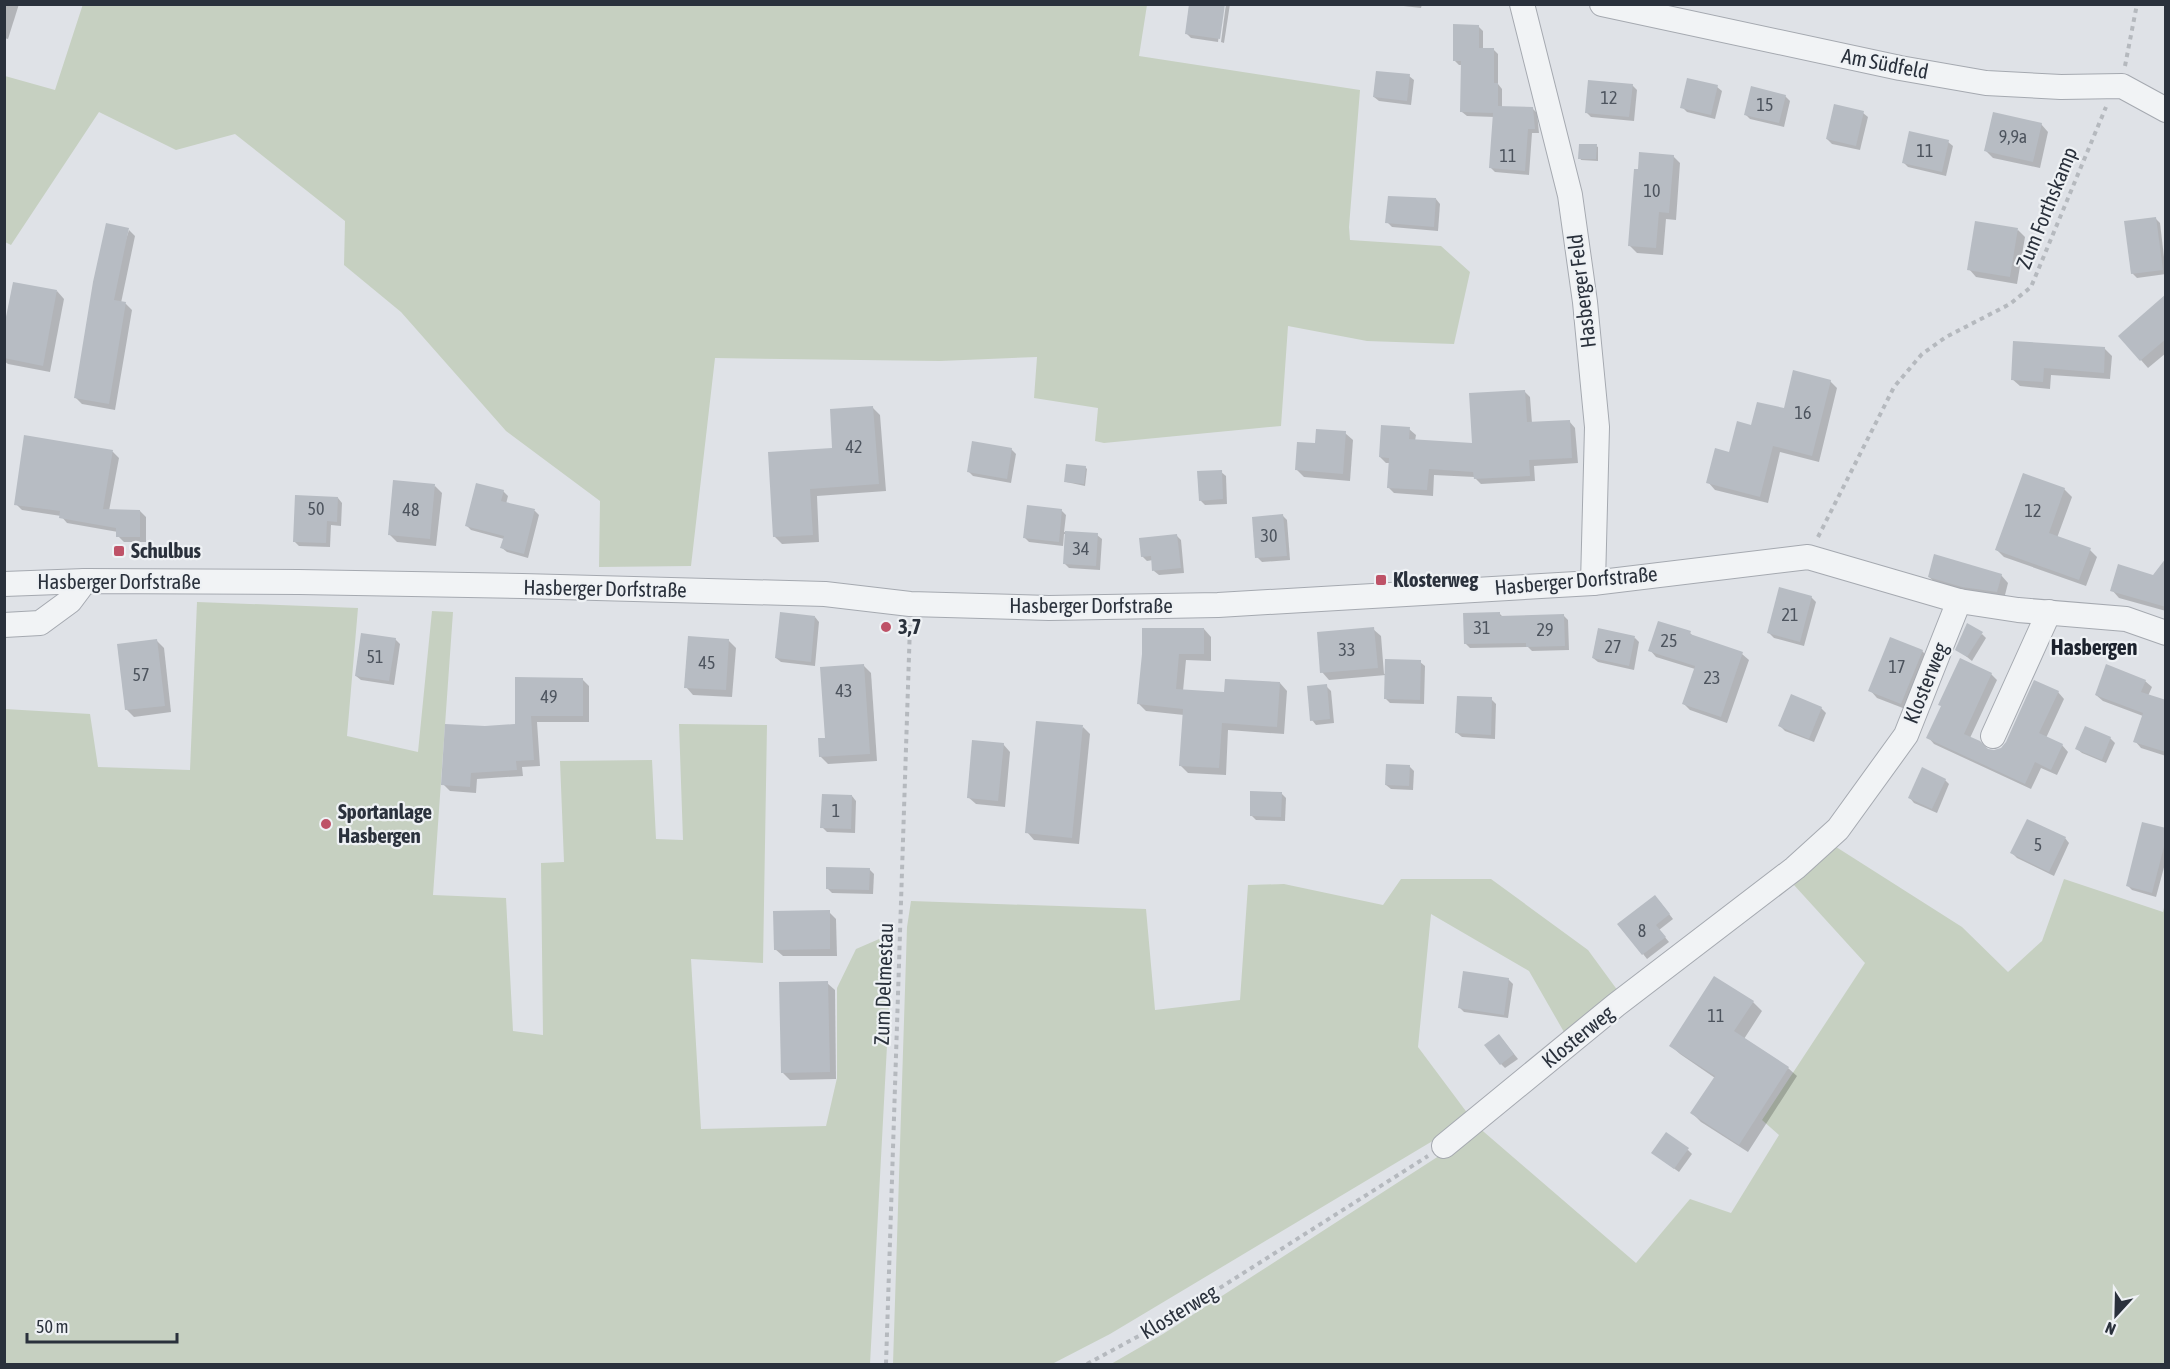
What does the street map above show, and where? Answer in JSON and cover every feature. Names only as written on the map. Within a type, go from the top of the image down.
[{"type":"street","name":"Hasberger Feld","points":[[1522,4],[1570,195],[1585,302],[1597,427],[1593,583]]},
{"type":"street","name":"Am Südfeld","points":[[1602,4],[1900,68],[1986,82],[2061,87],[2122,86],[2166,110]]},
{"type":"street","name":"Hasberger Dorfstraße","points":[[4,584],[85,581],[310,582],[825,594],[910,604],[1049,608],[1218,605],[1593,583],[1808,557],[1959,602],[2126,619],[2166,633]]},
{"type":"street","points":[[4,624],[40,623],[70,601],[85,581]]},
{"type":"street","name":"Klosterweg","points":[[1444,1146],[1616,1005],[1795,868],[1838,829],[1906,735],[1959,602]]},
{"type":"street","points":[[1993,736],[2049,612]]},
{"type":"path","name":"Zum Forthskamp","points":[[1808,557],[1894,387],[1922,354],[1946,337],[2010,304],[2031,287],[2103,111],[2122,86],[2136,4]]},
{"type":"path","name":"Zum Delmestau","points":[[886,1365],[910,604]]},
{"type":"path","name":"Klosterweg","points":[[1087,1365],[1174,1317],[1444,1146]]},
{"type":"green space","points":[[83,4],[1147,5],[1139,56],[1360,90],[1349,227],[1350,240],[1441,246],[1470,272],[1454,344],[1367,341],[1288,326],[1281,426],[1104,443],[1095,441],[1098,408],[1034,398],[1037,357],[940,361],[715,358],[691,566],[599,567],[600,501],[506,431],[401,312],[344,265],[345,221],[235,134],[176,150],[99,112],[11,245],[5,242],[5,76],[55,90]]},
{"type":"green space","points":[[197,602],[358,608],[347,736],[418,752],[432,611],[453,612],[433,895],[506,898],[513,1031],[543,1035],[541,863],[564,862],[560,761],[652,760],[656,839],[683,840],[679,724],[767,725],[763,963],[691,959],[701,1129],[826,1126],[837,1078],[837,988],[856,949],[893,933],[870,1364],[5,1364],[5,709],[90,714],[98,767],[190,770]]},
{"type":"green space","points":[[1833,845],[1962,927],[2008,972],[2042,941],[2064,879],[2163,912],[2165,903],[2165,1364],[1111,1364],[1163,1334],[1459,1143],[1477,1126],[1636,1263],[1690,1199],[1731,1213],[1779,1135],[1762,1120],[1865,963],[1794,885]]},
{"type":"green space","points":[[1401,879],[1491,879],[1588,950],[1618,991],[1564,1032],[1529,971],[1431,914],[1418,1047],[1471,1118],[1110,1334],[1052,1364],[893,1364],[907,927],[911,901],[1146,909],[1155,1010],[1240,1000],[1248,885],[1284,884],[1383,905]]},
{"type":"building","points":[[1189,4],[1225,4],[1220,39],[1185,34]]},
{"type":"building","points":[[1453,24],[1479,25],[1479,48],[1494,48],[1494,83],[1498,83],[1498,106],[1533,107],[1535,129],[1528,129],[1525,171],[1489,168],[1493,113],[1460,112],[1461,61],[1453,61]]},
{"type":"building","points":[[1376,71],[1410,74],[1407,101],[1373,97]]},
{"type":"building","points":[[1687,78],[1718,85],[1711,115],[1680,108]]},
{"type":"building","points":[[1588,80],[1633,84],[1629,117],[1585,113]]},
{"type":"building","points":[[1751,86],[1786,95],[1779,123],[1744,115]]},
{"type":"building","points":[[1834,104],[1864,111],[1856,146],[1826,139]]},
{"type":"building","points":[[1993,112],[2042,123],[2033,162],[1984,151]]},
{"type":"building","points":[[1909,131],[1949,140],[1942,172],[1902,163]]},
{"type":"building","points":[[1579,144],[1597,144],[1596,159],[1578,159]]},
{"type":"building","points":[[1639,152],[1674,155],[1669,213],[1659,212],[1656,248],[1628,246],[1634,169],[1638,169]]},
{"type":"building","points":[[1388,196],[1436,198],[1434,227],[1385,223]]},
{"type":"building","points":[[2156,217],[2163,270],[2131,274],[2124,221]]},
{"type":"building","points":[[1975,221],[2018,228],[2010,277],[1967,270]]},
{"type":"building","points":[[106,223],[129,228],[114,300],[126,302],[109,404],[74,398],[93,282]]},
{"type":"building","points":[[13,282],[57,290],[43,366],[4,358],[4,327]]},
{"type":"building","points":[[2166,294],[2166,339],[2140,361],[2118,336]]},
{"type":"building","points":[[2013,341],[2105,347],[2104,373],[2044,368],[2043,382],[2011,380]]},
{"type":"building","points":[[1793,370],[1831,380],[1812,456],[1773,446],[1760,497],[1706,483],[1715,448],[1729,452],[1737,421],[1751,425],[1757,402],[1784,408]]},
{"type":"building","points":[[1525,390],[1527,422],[1570,420],[1572,458],[1529,460],[1530,476],[1474,479],[1473,472],[1429,469],[1427,490],[1387,488],[1389,458],[1379,457],[1381,425],[1410,427],[1409,439],[1472,443],[1469,393]]},
{"type":"building","points":[[873,406],[879,484],[810,489],[813,535],[773,537],[768,452],[832,448],[830,409]]},
{"type":"building","points":[[1316,429],[1346,431],[1343,474],[1295,470],[1297,442],[1315,443]]},
{"type":"building","points":[[24,435],[113,450],[103,509],[140,510],[140,537],[116,537],[116,528],[59,518],[60,511],[14,505]]},
{"type":"building","points":[[972,441],[1012,448],[1007,479],[967,472]]},
{"type":"building","points":[[1066,464],[1086,466],[1084,484],[1064,482]]},
{"type":"building","points":[[1222,470],[1223,499],[1199,501],[1197,471]]},
{"type":"building","points":[[2023,473],[2065,488],[2049,533],[2091,548],[2079,580],[1995,550]]},
{"type":"building","points":[[393,480],[435,484],[430,539],[388,535]]},
{"type":"building","points":[[476,483],[504,490],[501,501],[535,509],[524,554],[500,548],[504,536],[465,526]]},
{"type":"building","points":[[295,495],[338,497],[337,522],[327,521],[326,543],[293,542]]},
{"type":"building","points":[[1027,505],[1062,509],[1059,542],[1023,538]]},
{"type":"building","points":[[1283,514],[1287,556],[1255,558],[1252,517]]},
{"type":"building","points":[[1065,531],[1098,533],[1096,566],[1063,564]]},
{"type":"building","points":[[1177,534],[1181,568],[1152,571],[1151,556],[1141,557],[1139,538]]},
{"type":"building","points":[[1934,554],[2002,574],[1997,592],[1962,587],[1928,577]]},
{"type":"building","points":[[2166,558],[2166,607],[2110,591],[2118,564],[2153,575]]},
{"type":"building","points":[[1779,587],[1812,596],[1800,642],[1767,633]]},
{"type":"building","points":[[780,612],[815,616],[811,662],[775,658]]},
{"type":"building","points":[[1500,612],[1500,616],[1564,614],[1565,646],[1526,647],[1526,643],[1464,644],[1463,613]]},
{"type":"building","points":[[1658,621],[1691,631],[1690,634],[1743,652],[1721,717],[1682,704],[1695,666],[1648,651]]},
{"type":"building","points":[[1967,623],[1983,632],[1967,657],[1955,650]]},
{"type":"building","points":[[1374,627],[1378,668],[1320,673],[1317,632]]},
{"type":"building","points":[[1142,628],[1204,628],[1204,654],[1179,654],[1176,689],[1224,692],[1225,679],[1280,682],[1277,727],[1222,723],[1219,768],[1179,766],[1183,709],[1137,704]]},
{"type":"building","points":[[1598,628],[1635,636],[1629,666],[1592,658]]},
{"type":"building","points":[[361,633],[396,638],[389,681],[355,676]]},
{"type":"building","points":[[688,636],[729,639],[726,690],[684,688]]},
{"type":"building","points":[[1890,637],[1923,650],[1901,704],[1868,691]]},
{"type":"building","points":[[157,639],[165,706],[125,710],[117,644]]},
{"type":"building","points":[[1960,658],[1992,673],[1964,734],[1980,741],[1988,749],[2001,748],[2006,742],[2034,680],[2059,691],[2039,733],[2063,744],[2051,770],[2035,762],[2025,784],[1926,738],[1941,706],[1938,705]]},
{"type":"building","points":[[1385,659],[1421,660],[1420,700],[1384,699]]},
{"type":"building","points":[[864,664],[870,754],[819,757],[818,738],[825,738],[820,667]]},
{"type":"building","points":[[2106,664],[2146,680],[2141,692],[2166,700],[2166,752],[2133,742],[2143,713],[2095,695]]},
{"type":"building","points":[[515,677],[583,678],[583,716],[531,716],[534,760],[516,761],[517,770],[471,773],[470,787],[441,785],[445,724],[485,726],[515,724]]},
{"type":"building","points":[[1327,684],[1330,719],[1310,721],[1307,686]]},
{"type":"building","points":[[1791,694],[1822,707],[1809,739],[1778,726]]},
{"type":"building","points":[[1457,696],[1492,697],[1491,735],[1455,733]]},
{"type":"building","points":[[1036,721],[1083,725],[1072,838],[1025,833]]},
{"type":"building","points":[[2085,726],[2111,737],[2102,760],[2075,749]]},
{"type":"building","points":[[972,740],[1004,743],[998,801],[967,798]]},
{"type":"building","points":[[1386,764],[1410,765],[1409,786],[1385,785]]},
{"type":"building","points":[[1922,767],[1946,779],[1932,809],[1908,798]]},
{"type":"building","points":[[1250,791],[1282,792],[1281,817],[1250,816]]},
{"type":"building","points":[[822,794],[852,795],[851,829],[820,828]]},
{"type":"building","points":[[2027,819],[2066,837],[2049,872],[2010,853]]},
{"type":"building","points":[[2142,822],[2166,828],[2166,839],[2152,893],[2126,886]]},
{"type":"building","points":[[826,867],[870,868],[869,890],[826,889]]},
{"type":"building","points":[[1655,895],[1670,914],[1656,925],[1666,937],[1642,955],[1617,924]]},
{"type":"building","points":[[830,910],[830,949],[774,950],[773,911]]},
{"type":"building","points":[[1463,971],[1509,978],[1504,1015],[1458,1008]]},
{"type":"building","points":[[1714,976],[1754,1001],[1734,1031],[1789,1067],[1739,1145],[1690,1113],[1715,1076],[1669,1046]]},
{"type":"building","points":[[828,981],[830,1072],[781,1073],[779,982]]},
{"type":"building","points":[[1499,1034],[1514,1054],[1500,1065],[1484,1045]]},
{"type":"building","points":[[1666,1132],[1689,1148],[1674,1169],[1651,1153]]},
{"type":"place","name":"Schulbus","points":[[119,551]]},
{"type":"place","name":"Klosterweg","points":[[1381,580]]},
{"type":"place","name":"3,7","points":[[886,627]]},
{"type":"place","name":"Sportanlage Hasbergen","points":[[326,824]]},
{"type":"district","name":"Hasbergen","points":[[2094,647]]}]
